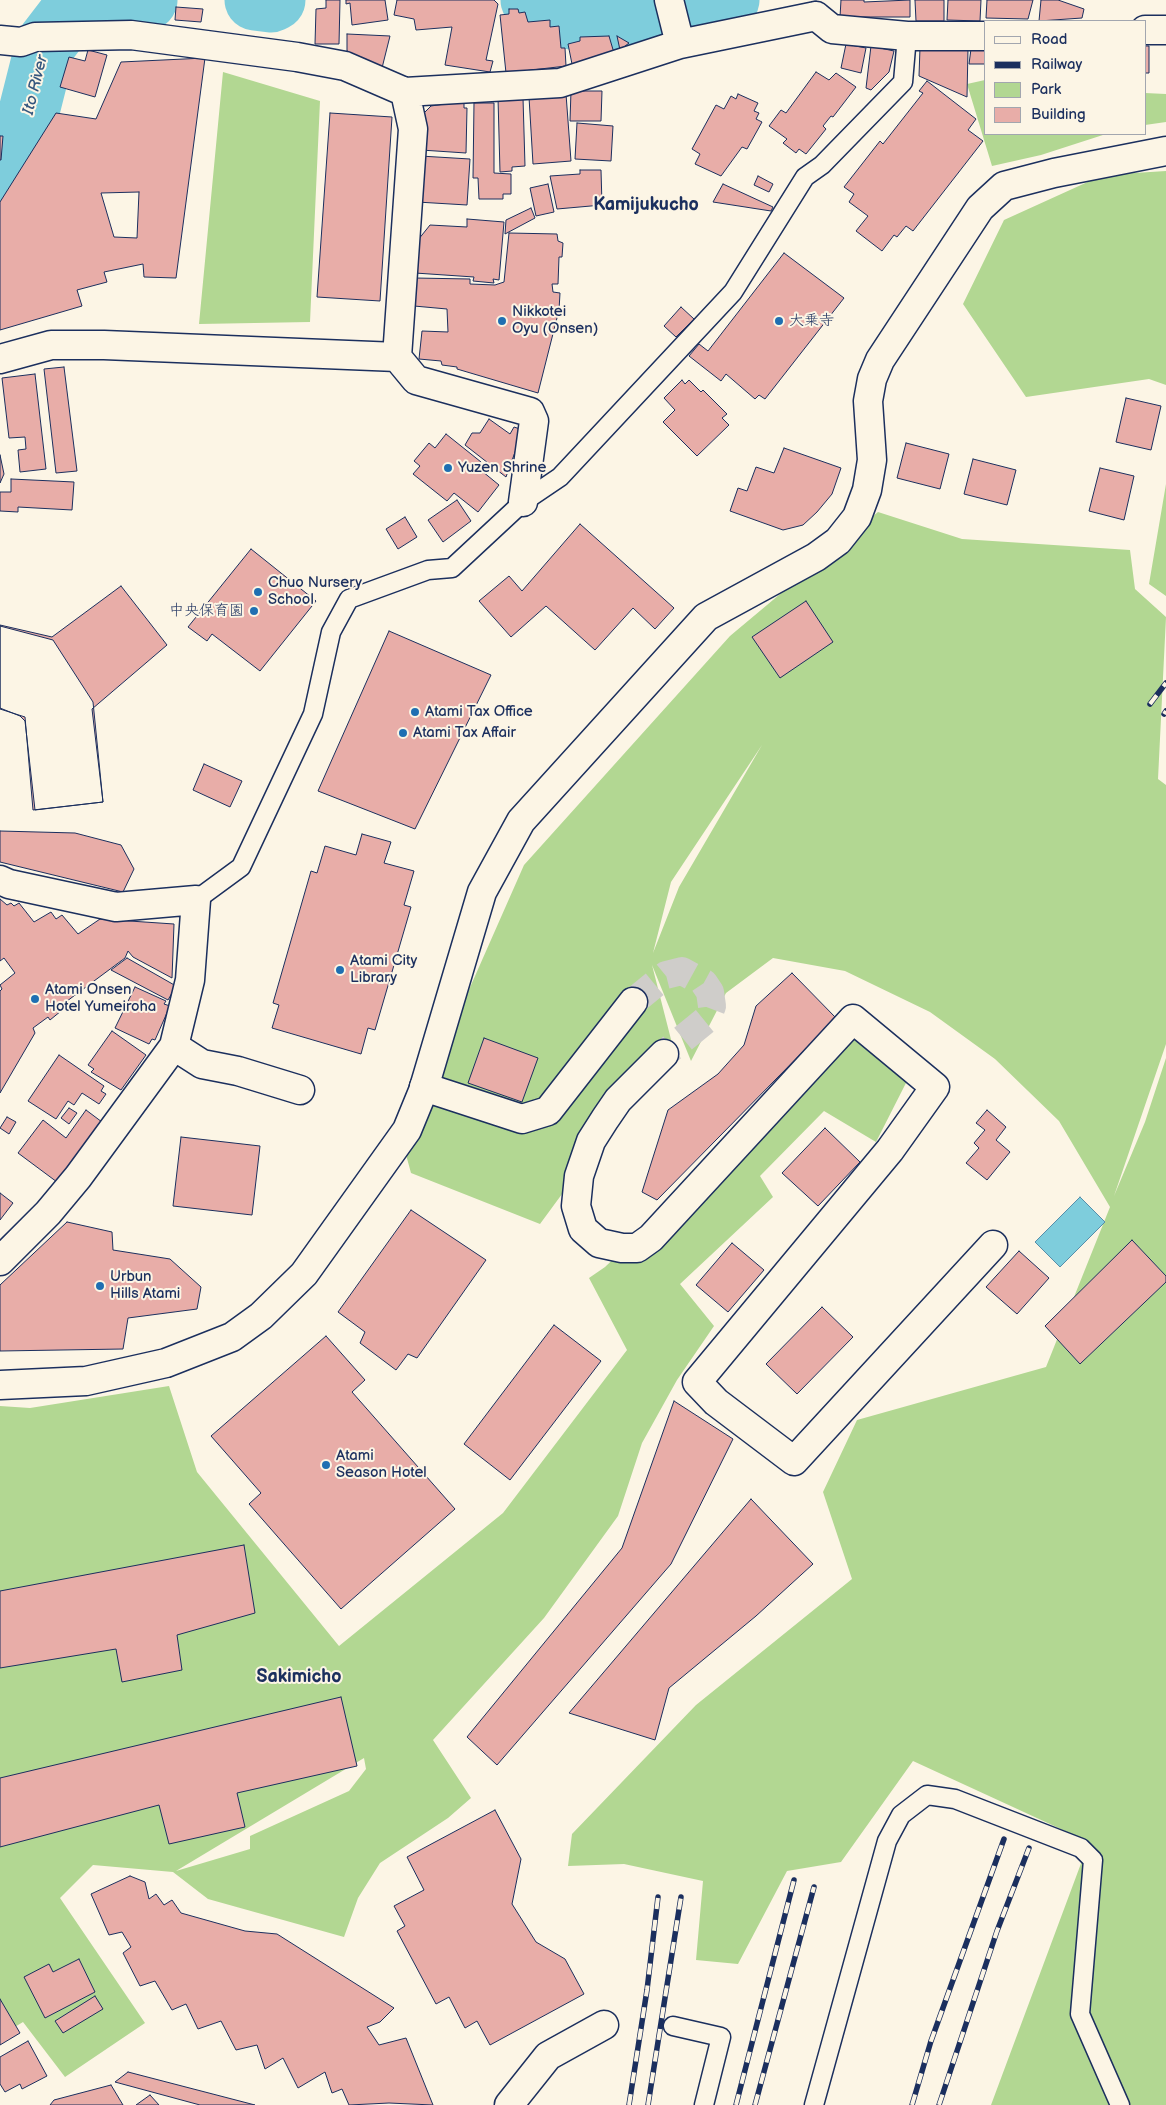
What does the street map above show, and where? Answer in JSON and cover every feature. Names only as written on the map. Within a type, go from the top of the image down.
[{"type":"street","points":[[669,0],[680,44]]},
{"type":"street","points":[[0,40],[21,42],[35,37],[131,35],[297,57],[344,66],[405,92],[560,83],[680,44],[819,8],[832,29],[907,36],[984,36]]},
{"type":"street","points":[[405,92],[413,129],[397,356],[416,380],[530,412],[534,421],[523,502]]},
{"type":"street","points":[[0,1385],[86,1381],[166,1363],[232,1337],[262,1316],[304,1274],[407,1130],[424,1086],[482,892],[521,821],[706,617],[816,557],[838,541],[857,517],[867,490],[872,460],[868,401],[875,372],[880,360],[980,208],[1004,186],[1054,173],[1166,151]]},
{"type":"street","points":[[0,359],[51,345],[397,356]]},
{"type":"street","points":[[0,880],[9,884],[116,907],[196,900],[190,980],[174,1046],[66,1191],[48,1213],[0,1261]]},
{"type":"street","points":[[424,1086],[522,1119],[548,1111],[633,1002]]},
{"type":"street","points":[[664,1054],[618,1100],[591,1141],[579,1176],[576,1206],[583,1230],[599,1243],[622,1248],[637,1248],[651,1238],[853,1019],[935,1086],[890,1150],[696,1382],[716,1402],[794,1461],[993,1245]]},
{"type":"street","points":[[174,1046],[202,1064],[238,1071],[300,1090]]},
{"type":"street","points":[[509,2105],[548,2056],[611,2020]]},
{"type":"lane","points":[[196,900],[241,868],[313,714],[330,632],[349,599],[428,570],[452,568],[523,502],[560,477],[733,292],[805,177],[822,165],[903,82],[907,36]]},
{"type":"lane","points":[[814,2105],[888,1841],[900,1814],[927,1795],[964,1802],[1081,1848],[1093,1860],[1080,2014],[1120,2105]]},
{"type":"lane","points":[[673,2026],[721,2037],[704,2105]]},
{"type":"green space","points":[[223,72],[320,101],[310,322],[199,324]]},
{"type":"green space","points":[[984,80],[984,135],[1103,135],[1041,155],[992,166],[967,84]]},
{"type":"green space","points":[[1146,93],[1166,94],[1166,122],[1146,125]]},
{"type":"green space","points":[[1166,171],[1166,385],[1149,379],[1026,397],[963,304],[1004,220],[1103,175]]},
{"type":"green space","points":[[1166,484],[1166,596],[1149,584]]},
{"type":"green space","points":[[878,512],[962,539],[1130,550],[1135,589],[1166,617],[1158,779],[1166,785],[1166,1044],[1114,1196],[1145,1122],[1166,1058],[1166,2105],[991,2105],[1089,1842],[913,1761],[841,1862],[787,1871],[738,1964],[696,1960],[703,1881],[624,1864],[568,1866],[572,1834],[696,1705],[852,1579],[823,1492],[857,1420],[1046,1367],[1110,1207],[1059,1121],[995,1059],[930,1012],[845,971],[773,958],[726,993],[691,1061],[652,965],[676,1059],[598,1145],[540,1224],[411,1173],[405,1151],[449,1035],[524,865],[730,636]],"holes":[[[762,745],[679,887],[653,953],[671,882]]]},
{"type":"green space","points":[[866,1019],[907,1081],[876,1142],[824,1111],[760,1176],[773,1197],[680,1284],[714,1326],[677,1380],[642,1443],[618,1516],[544,1618],[433,1740],[471,1798],[448,1818],[380,1863],[358,1898],[344,1937],[208,1899],[173,1872],[93,1865],[60,1898],[145,2023],[65,2077],[23,2022],[0,2036],[0,1406],[30,1408],[169,1386],[197,1472],[339,1646],[503,1513],[627,1350],[589,1278],[605,1267]],"holes":[[[364,1758],[366,1769],[349,1791],[250,1836],[250,1849],[176,1871]]]},
{"type":"water","points":[[1080,1197],[1105,1222],[1060,1267],[1035,1242]]},
{"type":"building","points":[[326,0],[340,0],[339,44],[315,44],[316,9],[326,8]]},
{"type":"building","points":[[346,0],[385,0],[388,20],[352,25],[350,3],[346,4]]},
{"type":"building","points":[[397,0],[494,0],[498,4],[486,60],[493,61],[490,72],[445,65],[452,27],[416,30],[414,19],[394,15]]},
{"type":"building","points":[[841,0],[864,0],[864,2],[910,0],[910,17],[840,17]]},
{"type":"building","points":[[915,0],[944,0],[944,21],[916,21]]},
{"type":"building","points":[[948,0],[981,0],[980,21],[947,20]]},
{"type":"building","points":[[987,0],[1033,0],[1028,19],[986,18]]},
{"type":"building","points":[[1041,0],[1058,0],[1084,9],[1082,18],[1039,20]]},
{"type":"building","points":[[176,7],[203,9],[201,22],[175,20]]},
{"type":"building","points":[[509,9],[518,9],[519,13],[525,12],[528,22],[550,20],[550,27],[559,26],[561,48],[565,48],[566,66],[506,73],[500,15],[509,14]]},
{"type":"building","points":[[347,34],[390,36],[382,68],[347,51]]},
{"type":"building","points":[[609,36],[614,53],[572,64],[568,44],[580,41],[580,37]]},
{"type":"building","points":[[617,36],[629,43],[620,50]]},
{"type":"building","points":[[846,44],[866,48],[861,73],[841,68]]},
{"type":"building","points":[[871,46],[894,51],[889,72],[871,90],[866,88]]},
{"type":"building","points":[[1146,46],[1149,46],[1149,73],[1146,73]]},
{"type":"building","points":[[984,47],[984,64],[969,64],[971,49]]},
{"type":"building","points":[[920,48],[968,48],[967,97],[919,76]]},
{"type":"building","points":[[88,50],[107,55],[95,97],[60,87],[69,57],[85,61]]},
{"type":"building","points":[[205,58],[176,278],[144,277],[143,264],[104,272],[107,282],[77,290],[82,306],[0,330],[0,202],[56,113],[96,119],[121,62]],"holes":[[[139,192],[137,238],[114,237],[101,193]]]},
{"type":"building","points":[[816,72],[829,80],[836,73],[856,87],[833,117],[831,116],[823,126],[826,129],[806,154],[799,149],[796,153],[783,143],[787,139],[769,126],[781,110],[786,113]]},
{"type":"building","points":[[927,81],[976,119],[968,130],[983,141],[913,231],[906,226],[897,237],[894,235],[882,251],[856,231],[868,216],[849,202],[854,194],[844,187],[880,141],[883,144],[923,93],[919,91]]},
{"type":"building","points":[[571,91],[602,91],[601,121],[570,121]]},
{"type":"building","points":[[566,94],[571,161],[533,164],[529,97]]},
{"type":"building","points":[[738,94],[758,103],[754,111],[759,113],[756,119],[762,122],[747,149],[742,147],[721,176],[695,164],[700,154],[692,149],[716,105],[724,109],[731,96],[736,99]]},
{"type":"building","points":[[498,98],[523,98],[525,166],[512,167],[512,171],[500,172]]},
{"type":"building","points":[[464,101],[464,108],[467,108],[466,153],[421,150],[422,115],[431,106]]},
{"type":"building","points":[[474,103],[494,103],[494,173],[511,174],[511,194],[503,194],[503,199],[479,199],[478,178],[473,178]]},
{"type":"building","points":[[330,113],[392,117],[380,301],[317,297]]},
{"type":"building","points":[[577,123],[613,126],[611,161],[575,159]]},
{"type":"building","points":[[0,136],[3,136],[1,160],[0,160]]},
{"type":"building","points":[[420,156],[470,159],[467,205],[417,202]]},
{"type":"building","points":[[580,170],[601,170],[602,205],[557,209],[550,176],[580,174]]},
{"type":"building","points":[[758,176],[773,184],[769,192],[754,185]]},
{"type":"building","points":[[548,184],[554,212],[536,216],[530,188]]},
{"type":"building","points":[[723,184],[773,207],[771,211],[713,202]]},
{"type":"building","points":[[531,208],[535,218],[505,234],[506,220]]},
{"type":"building","points":[[467,219],[504,222],[499,280],[493,279],[494,283],[473,281],[474,277],[415,273],[418,240],[430,225],[467,227]]},
{"type":"building","name":"Nikkotei Oyu (Onsen)","points":[[509,233],[557,234],[558,241],[563,243],[562,257],[559,257],[558,284],[552,284],[553,292],[560,293],[559,310],[538,393],[457,369],[457,367],[442,365],[441,361],[419,359],[422,331],[448,332],[447,309],[414,306],[415,278],[470,279],[470,284],[495,285],[504,282]]},
{"type":"building","name":"大乗寺","points":[[784,253],[844,298],[765,399],[759,395],[755,399],[726,374],[721,381],[689,356],[699,344],[708,351]]},
{"type":"building","points":[[681,307],[694,319],[676,337],[664,326]]},
{"type":"building","points":[[64,367],[77,471],[56,473],[44,369]]},
{"type":"building","points":[[35,374],[46,469],[20,472],[18,450],[26,449],[25,437],[9,438],[2,378]]},
{"type":"building","points":[[682,380],[685,384],[689,380],[701,392],[703,390],[727,414],[722,418],[729,425],[697,456],[663,422],[675,410],[664,398]]},
{"type":"building","points":[[1126,398],[1161,406],[1151,450],[1116,442]]},
{"type":"building","points":[[489,419],[510,434],[514,427],[523,430],[506,477],[465,445],[472,433],[480,433]]},
{"type":"building","points":[[446,434],[481,462],[477,467],[499,485],[478,512],[454,493],[447,501],[413,474],[420,466],[414,461],[429,443],[435,448]]},
{"type":"building","points":[[906,443],[949,454],[940,489],[897,478]]},
{"type":"building","points":[[784,448],[841,468],[832,494],[817,512],[803,525],[783,530],[730,511],[738,488],[747,491],[756,467],[774,473]]},
{"type":"building","points":[[0,455],[4,474],[0,483]]},
{"type":"building","points":[[973,459],[1016,470],[1007,505],[964,494]]},
{"type":"building","points":[[1100,468],[1134,476],[1124,520],[1089,511]]},
{"type":"building","points":[[11,479],[74,482],[72,510],[18,507],[18,512],[0,511],[0,492],[11,492]]},
{"type":"building","points":[[457,500],[471,521],[443,542],[428,520]]},
{"type":"building","points":[[405,517],[417,537],[398,549],[386,529]]},
{"type":"building","points":[[580,524],[674,608],[655,629],[633,608],[595,650],[546,606],[511,637],[479,601],[509,576],[522,591]]},
{"type":"building","name":"中央保育園","points":[[251,549],[316,601],[260,671],[212,634],[207,641],[188,627]]},
{"type":"building","points":[[121,586],[167,645],[92,709],[103,802],[35,810],[25,721],[20,716],[0,708],[0,625],[52,637]]},
{"type":"building","points":[[806,601],[833,642],[780,678],[752,637]]},
{"type":"building","points":[[0,626],[53,640],[93,702],[103,802],[33,810],[25,717],[0,709]]},
{"type":"building","name":"Atami Tax Affair","points":[[389,631],[491,675],[415,829],[318,791]]},
{"type":"building","points":[[204,764],[242,781],[230,807],[193,790]]},
{"type":"building","points":[[0,831],[75,833],[121,845],[134,869],[123,892],[0,862]]},
{"type":"building","points":[[362,834],[391,842],[384,863],[414,871],[404,905],[411,907],[375,1030],[368,1028],[361,1054],[272,1028],[279,1005],[273,1003],[311,871],[317,873],[325,846],[356,855]]},
{"type":"building","name":"Atami Onsen Hotel Yumeiroha","points":[[0,899],[7,905],[11,903],[14,906],[19,903],[34,922],[51,912],[56,919],[62,915],[78,934],[100,919],[174,924],[172,978],[133,957],[128,951],[125,958],[59,1007],[61,1011],[50,1020],[48,1017],[33,1028],[35,1033],[0,1093],[0,991],[2,989],[0,985],[15,973],[4,958],[0,961]]},
{"type":"building","points":[[127,958],[176,986],[168,1000],[111,970]]},
{"type":"building","points":[[792,973],[836,1018],[657,1200],[642,1192],[668,1110],[718,1074],[744,1045],[756,1006]]},
{"type":"building","points":[[135,987],[166,1001],[164,1004],[170,1006],[155,1040],[152,1039],[149,1044],[115,1028]]},
{"type":"building","points":[[112,1031],[146,1055],[121,1090],[91,1072],[94,1069],[88,1065]]},
{"type":"building","points":[[484,1038],[538,1058],[522,1102],[468,1083]]},
{"type":"building","points":[[59,1055],[104,1086],[101,1091],[106,1094],[99,1104],[82,1093],[74,1105],[68,1101],[56,1119],[28,1101]]},
{"type":"building","points":[[69,1108],[77,1113],[69,1124],[61,1118]]},
{"type":"building","points":[[86,1110],[102,1122],[57,1182],[18,1153],[43,1120],[66,1138]]},
{"type":"building","points":[[987,1110],[1006,1127],[996,1140],[1010,1152],[987,1180],[966,1163],[979,1148],[974,1143],[985,1130],[976,1123]]},
{"type":"building","points":[[7,1117],[16,1122],[9,1134],[0,1128]]},
{"type":"building","points":[[825,1128],[860,1162],[818,1206],[782,1173]]},
{"type":"building","points":[[181,1137],[260,1146],[252,1215],[173,1206]]},
{"type":"building","points":[[0,1193],[13,1203],[0,1220]]},
{"type":"building","points":[[411,1210],[486,1260],[417,1358],[408,1354],[396,1370],[360,1343],[365,1332],[338,1312]]},
{"type":"building","name":"Urbun Hills Atami","points":[[67,1222],[112,1232],[113,1250],[170,1259],[201,1287],[197,1309],[128,1318],[123,1349],[0,1351],[0,1285]]},
{"type":"building","points":[[1132,1240],[1166,1276],[1166,1282],[1080,1364],[1045,1326]]},
{"type":"building","points":[[732,1243],[764,1270],[728,1312],[696,1285]]},
{"type":"building","points":[[1019,1251],[1049,1278],[1017,1314],[986,1287]]},
{"type":"building","points":[[822,1307],[853,1337],[797,1394],[766,1364]]},
{"type":"building","points":[[554,1325],[601,1361],[510,1480],[464,1444]]},
{"type":"building","name":"Atami Season Hotel","points":[[326,1336],[365,1380],[352,1392],[455,1509],[341,1609],[249,1504],[261,1493],[211,1436]]},
{"type":"building","points":[[674,1401],[733,1439],[671,1564],[497,1765],[467,1737],[622,1548]]},
{"type":"building","points":[[751,1499],[813,1564],[756,1616],[669,1688],[655,1740],[569,1713]]},
{"type":"building","points":[[244,1545],[255,1613],[177,1635],[182,1670],[122,1682],[116,1649],[0,1668],[0,1591]]},
{"type":"building","points":[[341,1697],[357,1766],[237,1793],[245,1827],[169,1844],[159,1805],[0,1847],[0,1778]]},
{"type":"building","points":[[495,1810],[521,1859],[512,1904],[536,1942],[565,1959],[584,1994],[490,2045],[477,2021],[465,2028],[449,1997],[436,2004],[397,1931],[405,1926],[394,1906],[424,1890],[407,1857]]},
{"type":"building","points":[[130,1876],[145,1882],[149,1899],[156,1894],[164,1905],[172,1900],[181,1913],[245,1931],[277,1934],[394,2008],[380,2022],[367,2027],[379,2045],[406,2038],[433,2105],[389,2103],[349,2105],[342,2089],[332,2093],[325,2072],[298,2088],[283,2058],[265,2069],[257,2045],[236,2050],[221,2021],[198,2029],[186,2004],[172,2010],[155,1981],[140,1986],[123,1953],[131,1947],[122,1932],[109,1935],[91,1894]]},
{"type":"building","points":[[79,1959],[95,1992],[45,2018],[24,1977],[49,1964],[53,1972]]},
{"type":"building","points":[[95,1996],[103,2009],[63,2033],[55,2021]]},
{"type":"building","points":[[0,1999],[20,2033],[0,2045]]},
{"type":"building","points":[[28,2041],[47,2076],[22,2089],[20,2084],[5,2092],[0,2084],[0,2057]]},
{"type":"building","points":[[128,2072],[255,2105],[200,2105],[115,2082]]},
{"type":"building","points":[[111,2085],[123,2105],[50,2105],[54,2100]]},
{"type":"building","points":[[150,2095],[159,2105],[136,2105]]},
{"type":"waterway","name":"Ito River","points":[[0,174],[7,168],[24,131],[46,44],[66,18],[147,0]]},
{"type":"waterway","name":"Ito River","points":[[255,0],[271,2],[275,0]]},
{"type":"waterway","name":"Ito River","points":[[531,0],[556,15],[588,23],[687,10],[729,0]]},
{"type":"tunnel","points":[[633,1002],[666,975],[682,971],[704,983],[710,992],[712,1006],[707,1019],[664,1054]]},
{"type":"railway","points":[[1150,704],[1166,683]]},
{"type":"railway","points":[[912,2105],[931,2041],[1004,1839]]},
{"type":"railway","points":[[939,2105],[997,1931],[1029,1848]]},
{"type":"railway","points":[[736,2105],[794,1880]]},
{"type":"railway","points":[[755,2105],[814,1887]]},
{"type":"railway","points":[[629,2105],[647,1990],[658,1897]]},
{"type":"railway","points":[[648,2105],[681,1897]]},
{"type":"place","name":"Nikkotei Oyu (Onsen)","points":[[502,321]]},
{"type":"place","name":"大乗寺","points":[[779,321]]},
{"type":"place","name":"Yuzen Shrine","points":[[448,468]]},
{"type":"place","name":"Chuo Nursery School","points":[[258,592]]},
{"type":"place","name":"中央保育園","points":[[254,611]]},
{"type":"place","name":"Atami Tax Office","points":[[415,712]]},
{"type":"place","name":"Atami Tax Affair","points":[[403,733]]},
{"type":"place","name":"Atami City Library","points":[[340,970]]},
{"type":"place","name":"Atami Onsen Hotel Yumeiroha","points":[[35,999]]},
{"type":"place","name":"Urbun Hills Atami","points":[[100,1286]]},
{"type":"place","name":"Atami Season Hotel","points":[[326,1465]]},
{"type":"district","name":"Kamijukucho","points":[[646,205]]},
{"type":"district","name":"Sakimicho","points":[[299,1677]]}]
